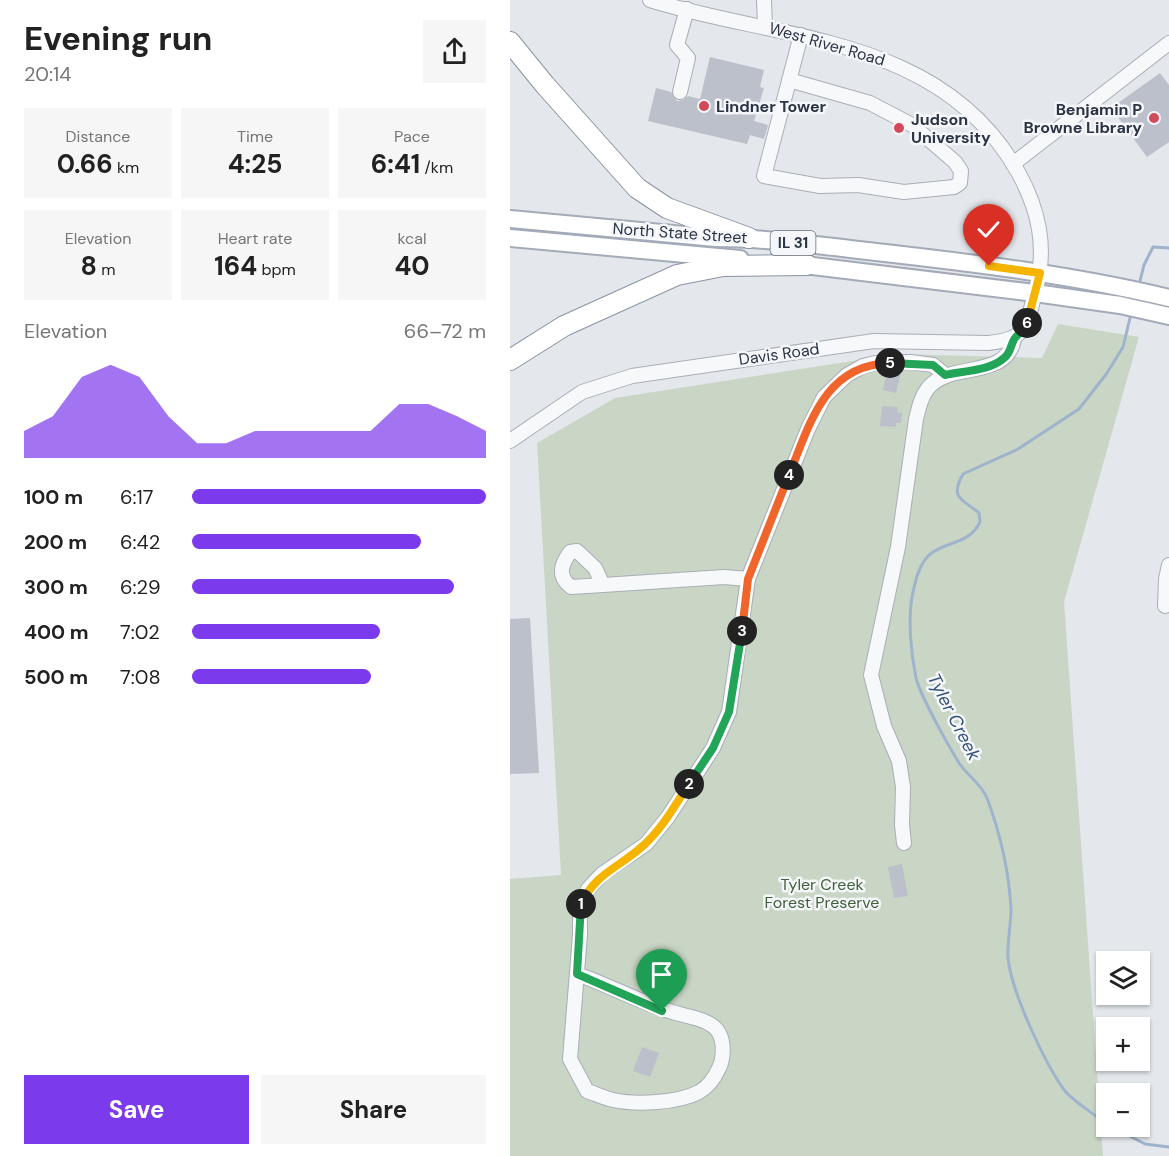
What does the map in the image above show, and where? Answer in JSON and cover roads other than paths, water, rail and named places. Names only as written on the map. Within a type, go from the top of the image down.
[{"type":"highway","points":[[510,42],[568,112],[637,188],[667,208],[749,238]]},
{"type":"highway","points":[[510,360],[564,326],[677,275],[723,266],[807,265]]},
{"type":"main road","name":"North State Street","points":[[510,219],[716,238],[749,238],[938,259],[1123,287],[1169,298]]},
{"type":"main road","name":"North State Street","points":[[510,238],[807,265],[1035,293],[1120,305],[1169,316]]},
{"type":"street","name":"West River Road","points":[[650,0],[765,26],[874,55],[936,85],[970,113],[1013,164],[1034,204],[1042,246],[1040,273],[1035,293]]},
{"type":"street","points":[[764,0],[765,26]]},
{"type":"street","points":[[680,92],[687,58],[677,45],[687,9]]},
{"type":"street","points":[[789,80],[870,103],[912,125],[955,162],[961,171],[960,183],[954,187],[904,192],[858,185],[820,186],[764,176],[789,80],[801,35]]},
{"type":"street","points":[[1013,164],[1169,43]]},
{"type":"street","points":[[904,843],[903,787],[899,761],[884,726],[871,675],[898,547],[916,419],[921,399],[930,386],[945,375],[991,365],[1003,360],[1012,350],[1014,339],[1021,333],[1029,316],[1035,293]]},
{"type":"street","name":"Davis Road","points":[[510,441],[582,392],[632,376],[874,341],[988,344],[1014,339]]},
{"type":"street","points":[[577,974],[662,1011],[700,1019],[711,1024],[719,1033],[723,1053],[721,1065],[708,1085],[698,1092],[647,1102],[613,1100],[587,1091],[570,1059],[580,908],[588,889],[602,874],[627,859],[653,835],[713,748],[729,712],[748,579],[808,429],[824,397],[837,382],[863,366],[875,363],[911,362],[933,365],[945,375]]},
{"type":"street","points":[[1165,606],[1165,585],[1169,565]]},
{"type":"street","points":[[603,585],[712,577],[748,579]]},
{"type":"waterway","name":"Tyler Creek","points":[[1139,285],[1144,265],[1153,247],[1169,248]]},
{"type":"waterway","name":"Tyler Creek","points":[[1096,1117],[1073,1099],[1057,1079],[1039,1046],[1015,989],[1008,958],[1010,895],[996,825],[985,793],[959,763],[935,721],[919,686],[913,659],[910,616],[918,572],[924,561],[939,548],[971,534],[980,522],[979,513],[963,501],[958,494],[957,489],[963,474],[1018,449],[1079,409],[1107,373],[1123,347],[1131,314]]},
{"type":"waterway","name":"Tyler Creek","points":[[1131,1137],[1145,1144],[1169,1147]]},
{"type":"place","name":"Lindner Tower","points":[[704,106]]},
{"type":"place","name":"Benjamin P Browne Library","points":[[1154,118]]},
{"type":"place","name":"Judson University","points":[[899,128]]},
{"type":"park label","name":"Tyler Creek Forest Preserve","points":[[822,893]]}]
